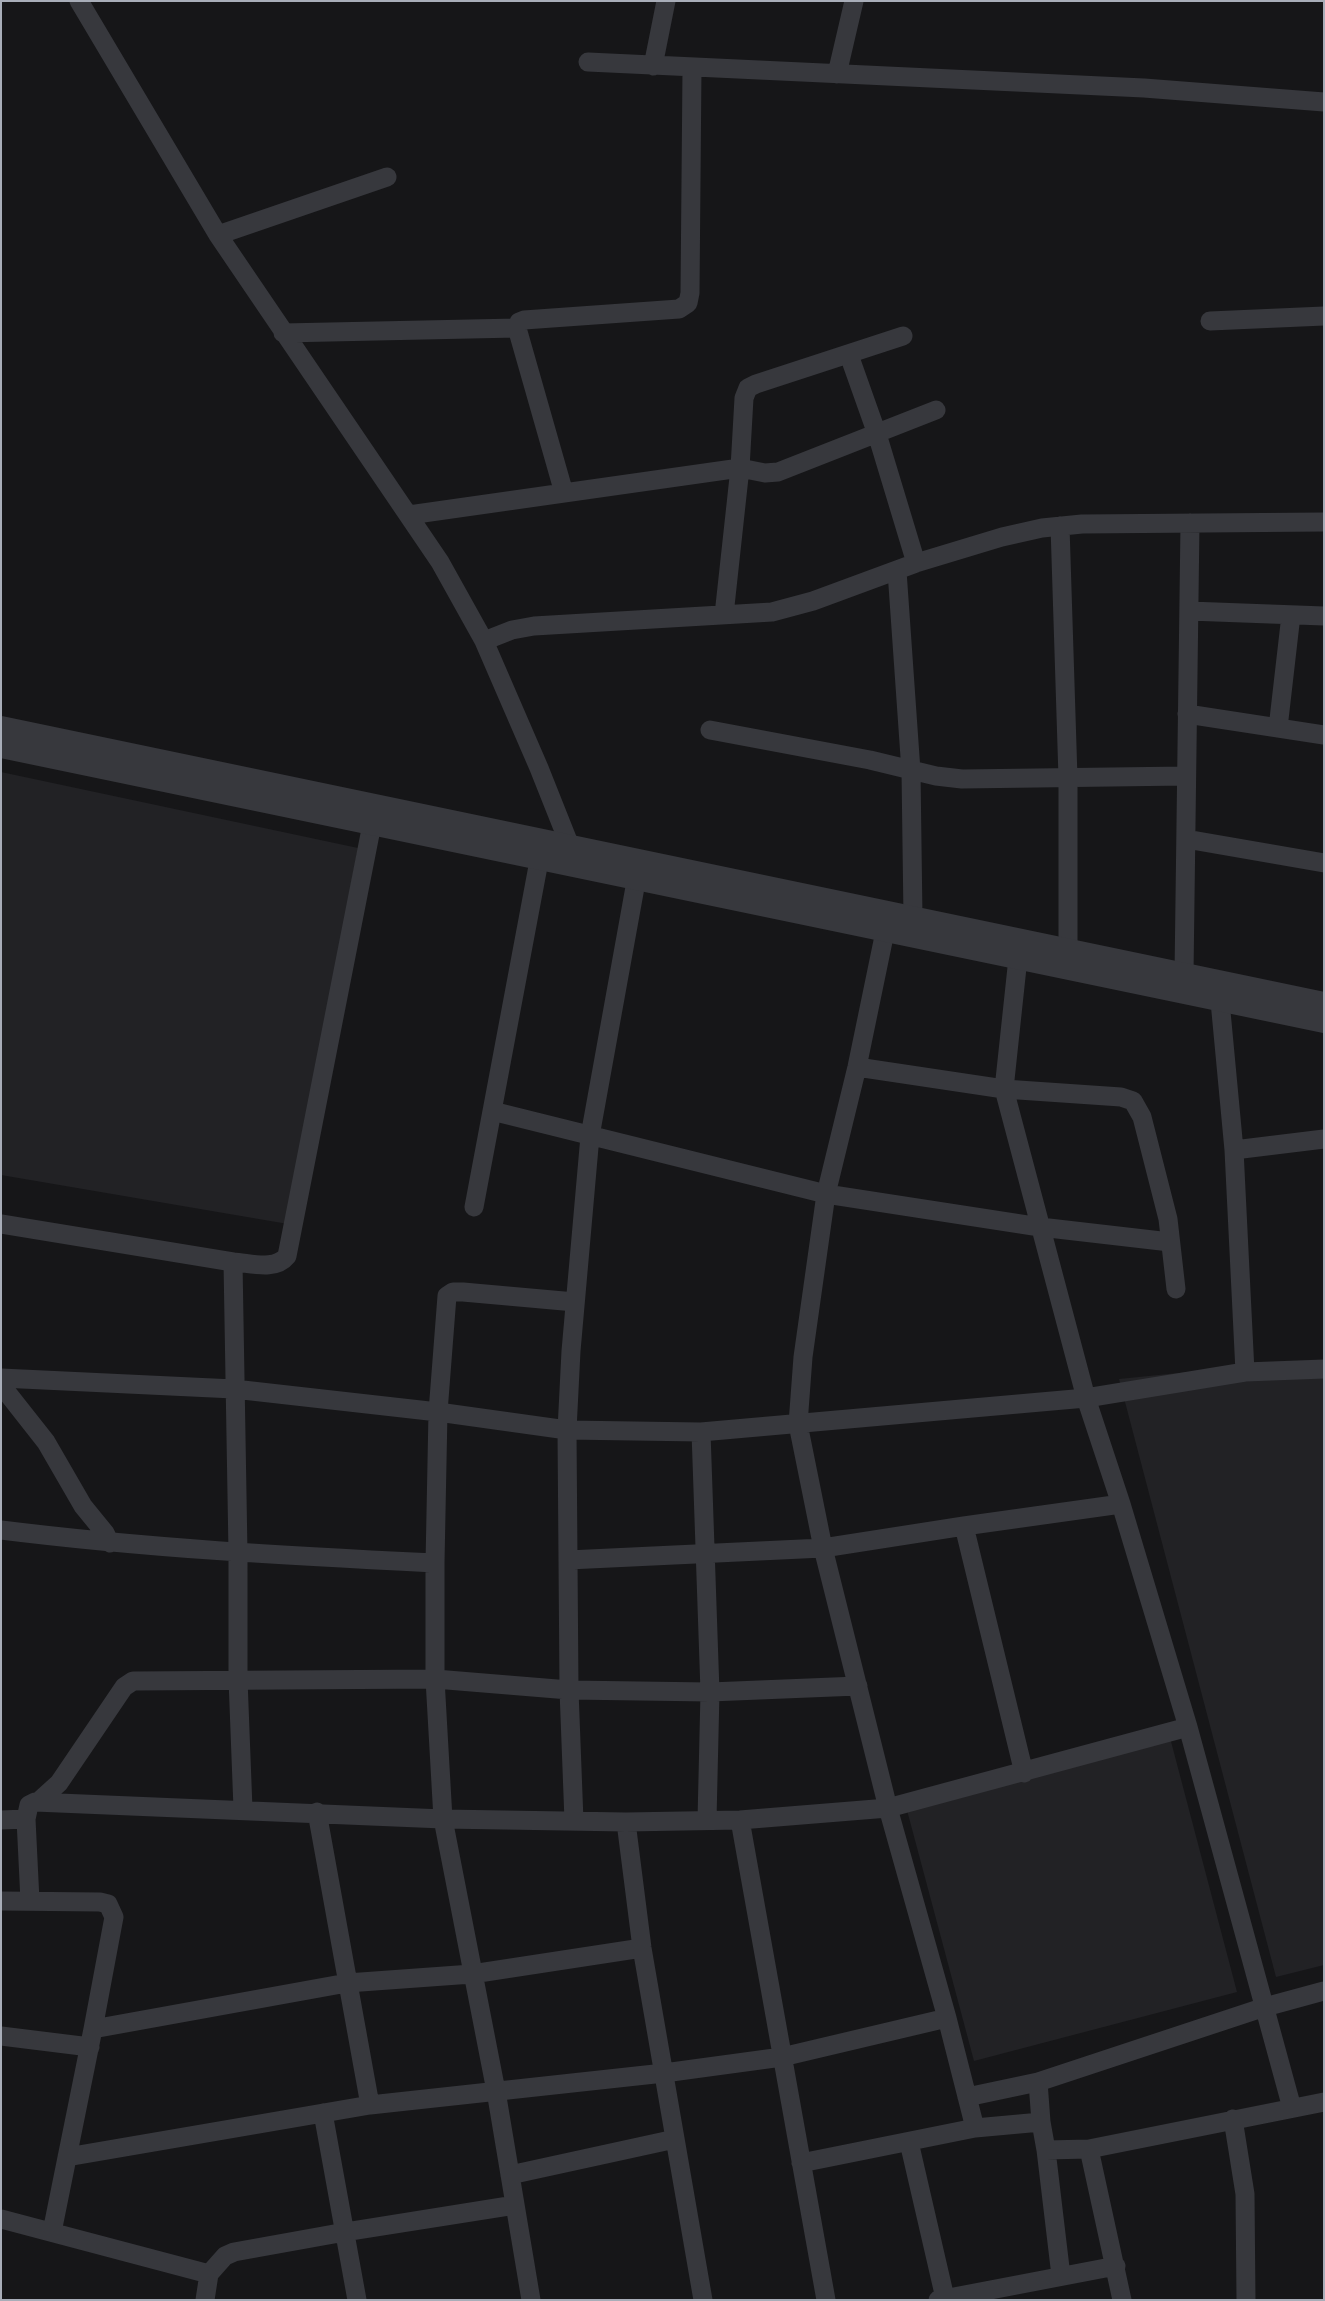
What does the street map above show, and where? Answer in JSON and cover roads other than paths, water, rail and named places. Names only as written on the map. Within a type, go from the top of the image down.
[{"type":"street","points":[[79,1],[218,235],[440,562],[484,641],[539,768],[570,846]]},
{"type":"street","points":[[653,66],[666,1]]},
{"type":"street","points":[[837,74],[854,1]]},
{"type":"street","points":[[588,62],[1144,88],[1324,102]]},
{"type":"street","points":[[564,493],[517,328],[519,322],[524,320],[679,309],[688,303],[690,293],[692,68]]},
{"type":"street","points":[[218,235],[387,177]]},
{"type":"street","points":[[1210,321],[1324,316]]},
{"type":"street","points":[[283,333],[517,328]]},
{"type":"street","points":[[724,615],[740,468],[744,398],[748,388],[904,336]]},
{"type":"street","points":[[849,355],[877,434],[916,564]]},
{"type":"street","points":[[409,515],[740,468],[765,474],[778,472],[936,410]]},
{"type":"street","points":[[484,641],[512,630],[534,626],[772,612],[792,608],[916,564],[1011,534],[1060,526],[1324,522]]},
{"type":"street","points":[[1184,974],[1190,523]]},
{"type":"street","points":[[1060,526],[1068,778],[1068,949]]},
{"type":"street","points":[[897,571],[911,771],[913,918]]},
{"type":"street","points":[[1189,611],[1324,616]]},
{"type":"street","points":[[1278,728],[1291,615]]},
{"type":"street","points":[[1187,714],[1324,735]]},
{"type":"street","points":[[1,727],[541,850],[887,922],[1018,958],[1324,1022]]},
{"type":"street","points":[[710,730],[870,760],[911,771],[962,779],[1186,776]]},
{"type":"street","points":[[1,748],[372,824],[541,850],[570,846],[638,869]]},
{"type":"street","points":[[1,1224],[233,1262],[274,1265],[282,1262],[289,1250],[372,824]]},
{"type":"street","points":[[1186,839],[1324,863]]},
{"type":"street","points":[[474,1207],[541,850]]},
{"type":"street","points":[[574,1821],[569,1690],[567,1430],[575,1302],[590,1136],[638,869]]},
{"type":"street","points":[[887,922],[913,918],[1324,1003]]},
{"type":"street","points":[[887,922],[857,1067],[826,1194],[803,1357],[798,1424],[824,1548],[888,1808],[947,2018],[975,2128]]},
{"type":"street","points":[[1018,958],[1004,1089],[1086,1398],[1121,1504],[1188,1727],[1292,2108]]},
{"type":"street","points":[[1220,1001],[1234,1150],[1245,1372]]},
{"type":"street","points":[[857,1067],[1004,1089],[1121,1097],[1133,1101],[1142,1117],[1168,1219],[1176,1289]]},
{"type":"street","points":[[492,1111],[826,1194],[1040,1227],[1170,1242]]},
{"type":"street","points":[[1234,1150],[1324,1139]]},
{"type":"street","points":[[233,1262],[238,1553],[238,1679],[244,1809]]},
{"type":"street","points":[[531,2300],[496,2091],[443,1819],[436,1679],[435,1562],[438,1412],[447,1296],[454,1292],[463,1292],[575,1302]]},
{"type":"street","points":[[1,1378],[234,1389],[438,1412],[567,1430],[701,1432],[1086,1398],[1245,1372],[1324,1369]]},
{"type":"street","points":[[1,1385],[46,1442],[83,1506],[105,1532],[110,1543]]},
{"type":"street","points":[[701,1432],[710,1692],[707,1820]]},
{"type":"street","points":[[568,1560],[705,1552],[824,1548],[1121,1504]]},
{"type":"street","points":[[964,1526],[1024,1773]]},
{"type":"street","points":[[1,1530],[110,1543],[238,1553],[435,1562]]},
{"type":"street","points":[[38,1802],[59,1783],[127,1684],[133,1681],[436,1679],[569,1690],[710,1692],[858,1686]]},
{"type":"street","points":[[30,1901],[26,1819],[29,1805],[38,1802],[317,1812],[443,1819],[626,1822],[740,1820],[888,1808],[1024,1773],[1188,1727]]},
{"type":"street","points":[[317,1812],[370,2105]]},
{"type":"street","points":[[1,1820],[26,1819]]},
{"type":"street","points":[[740,1820],[826,2300]]},
{"type":"street","points":[[626,1822],[642,1948],[703,2300]]},
{"type":"street","points":[[1,1901],[100,1902],[108,1904],[114,1916],[92,2038],[52,2232]]},
{"type":"street","points":[[1,2036],[92,2038],[347,1983],[472,1974],[642,1948]]},
{"type":"street","points":[[967,2097],[1038,2082],[1264,2006],[1324,1991]]},
{"type":"street","points":[[67,2157],[370,2105],[664,2073],[782,2057],[947,2018]]},
{"type":"street","points":[[1038,2082],[1041,2122],[1061,2276]]},
{"type":"street","points":[[1046,2150],[1089,2149],[1324,2102]]},
{"type":"street","points":[[323,2113],[356,2300]]},
{"type":"street","points":[[1233,2119],[1245,2194],[1246,2300]]},
{"type":"street","points":[[801,2163],[975,2128],[1041,2122]]},
{"type":"street","points":[[510,2175],[675,2139]]},
{"type":"street","points":[[908,2142],[941,2299],[990,2295],[1061,2276],[1116,2266]]},
{"type":"street","points":[[1089,2149],[1122,2300]]},
{"type":"street","points":[[205,2300],[209,2274],[225,2256],[234,2252],[344,2232],[515,2205]]},
{"type":"street","points":[[1,2218],[209,2274]]}]
